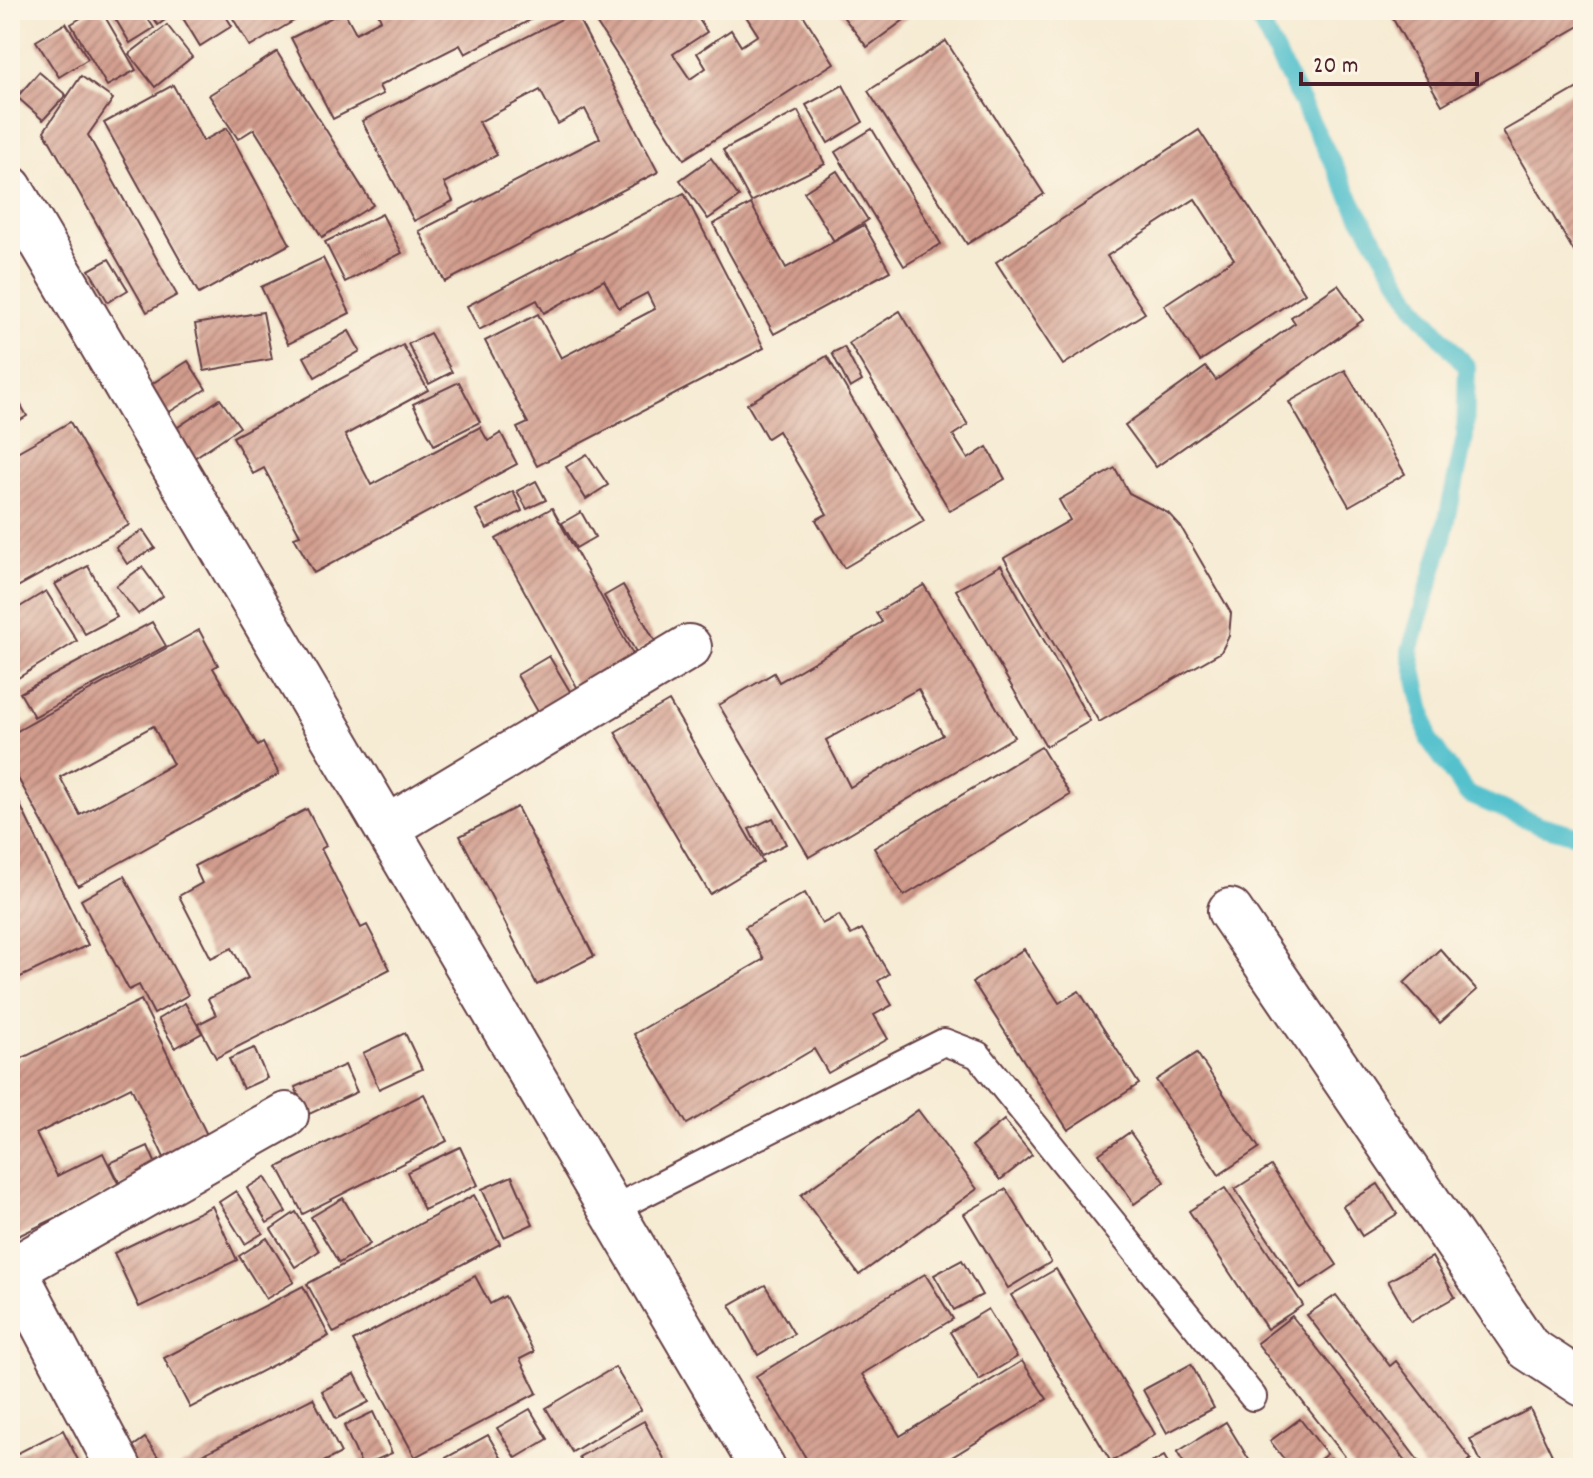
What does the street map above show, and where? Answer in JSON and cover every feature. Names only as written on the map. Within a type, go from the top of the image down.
[{"type":"street","points":[[10,188],[763,1468]]},
{"type":"street","points":[[387,828],[689,647]]},
{"type":"street","points":[[1230,911],[1528,1348],[1583,1384]]},
{"type":"street","points":[[119,1468],[12,1265],[286,1115]]},
{"type":"lane","points":[[611,1210],[944,1042],[978,1055],[1253,1397]]},
{"type":"building","points":[[94,10],[101,10],[136,70],[107,86],[71,24]]},
{"type":"building","points":[[110,10],[142,10],[154,28],[130,43]]},
{"type":"building","points":[[147,10],[174,10],[176,12],[158,25]]},
{"type":"building","points":[[178,10],[222,10],[232,26],[200,46]]},
{"type":"building","points":[[228,10],[312,10],[250,47]]},
{"type":"building","points":[[377,10],[530,10],[534,18],[465,54],[460,45],[379,86],[383,94],[333,119],[291,38],[344,11],[356,33],[381,20]]},
{"type":"building","points":[[588,10],[693,10],[707,32],[673,54],[690,79],[706,68],[697,53],[731,30],[741,46],[758,35],[742,10],[800,10],[834,63],[684,159]]},
{"type":"building","points":[[838,10],[903,10],[908,17],[867,47]]},
{"type":"building","points":[[1408,10],[1583,10],[1583,24],[1442,105],[1393,19]]},
{"type":"building","points":[[575,12],[658,172],[445,282],[419,231],[600,138],[585,109],[558,124],[540,90],[479,122],[497,155],[444,183],[453,201],[414,221],[362,121]]},
{"type":"building","points":[[66,23],[88,59],[59,77],[36,41]]},
{"type":"building","points":[[167,25],[192,57],[155,87],[129,54]]},
{"type":"building","points":[[946,41],[1044,194],[967,244],[868,91]]},
{"type":"building","points":[[277,52],[373,205],[322,237],[254,129],[238,139],[209,95]]},
{"type":"building","points":[[39,72],[66,95],[43,120],[17,97]]},
{"type":"building","points":[[81,76],[113,99],[88,135],[177,295],[147,312],[44,131]]},
{"type":"building","points":[[173,85],[203,141],[227,128],[290,244],[199,294],[104,123]]},
{"type":"building","points":[[843,85],[863,122],[828,143],[806,105]]},
{"type":"building","points":[[1583,85],[1583,267],[1503,131]]},
{"type":"building","points":[[798,111],[825,164],[751,202],[723,150]]},
{"type":"building","points":[[872,129],[941,244],[904,266],[835,152]]},
{"type":"building","points":[[1199,130],[1305,293],[1200,361],[1164,305],[1234,259],[1195,199],[1107,256],[1145,313],[1063,365],[996,262]]},
{"type":"building","points":[[711,158],[739,197],[708,219],[680,180]]},
{"type":"building","points":[[837,171],[868,220],[834,241],[804,192]]},
{"type":"building","points":[[684,193],[764,348],[537,466],[517,428],[528,423],[485,341],[538,314],[561,358],[655,309],[647,293],[619,308],[604,280],[544,313],[537,300],[479,330],[467,306]]},
{"type":"building","points":[[751,204],[786,268],[864,225],[890,271],[774,334],[713,224]]},
{"type":"building","points":[[382,214],[402,253],[345,282],[325,242]]},
{"type":"building","points":[[323,258],[350,313],[288,344],[261,287]]},
{"type":"building","points":[[109,259],[128,290],[108,302],[89,270]]},
{"type":"building","points":[[1338,285],[1363,320],[1156,467],[1125,425],[1206,367],[1216,380],[1295,323],[1291,317]]},
{"type":"building","points":[[900,311],[968,425],[953,435],[968,459],[987,447],[1005,479],[950,511],[849,343]]},
{"type":"building","points":[[263,312],[272,359],[204,371],[195,324]]},
{"type":"building","points":[[349,331],[360,351],[315,377],[304,357]]},
{"type":"building","points":[[430,333],[452,372],[429,384],[408,344]]},
{"type":"building","points":[[403,345],[428,390],[345,435],[371,485],[480,427],[488,441],[501,433],[517,464],[314,573],[294,537],[300,535],[264,468],[253,474],[233,437]]},
{"type":"building","points":[[844,347],[862,381],[850,388],[832,353]]},
{"type":"building","points":[[827,356],[924,521],[844,568],[816,520],[827,514],[778,431],[767,438],[747,404]]},
{"type":"building","points":[[188,361],[206,389],[163,416],[145,388]]},
{"type":"building","points":[[1345,370],[1405,474],[1349,506],[1289,402]]},
{"type":"building","points":[[459,382],[480,422],[434,445],[413,404]]},
{"type":"building","points":[[10,386],[27,416],[10,426]]},
{"type":"building","points":[[220,399],[240,427],[188,462],[169,433]]},
{"type":"building","points":[[70,422],[129,525],[10,591],[10,456]]},
{"type":"building","points":[[587,454],[608,485],[586,499],[566,467]]},
{"type":"building","points":[[1115,468],[1129,493],[1168,513],[1181,527],[1231,613],[1229,636],[1221,652],[1099,722],[1004,558],[1070,520],[1059,500]]},
{"type":"building","points":[[536,481],[546,500],[527,509],[517,491]]},
{"type":"building","points":[[513,491],[522,511],[487,529],[476,510]]},
{"type":"building","points":[[552,508],[635,658],[578,689],[496,539]]},
{"type":"building","points":[[581,512],[595,537],[576,548],[562,523]]},
{"type":"building","points":[[143,530],[155,548],[127,564],[116,547]]},
{"type":"building","points":[[1001,565],[1090,721],[1046,746],[956,590]]},
{"type":"building","points":[[88,566],[117,617],[85,634],[55,584]]},
{"type":"building","points":[[142,567],[163,596],[138,614],[116,586]]},
{"type":"building","points":[[623,585],[655,641],[636,652],[604,596]]},
{"type":"building","points":[[924,585],[1014,737],[809,857],[719,705],[774,673],[779,682],[882,622],[876,613]],"holes":[[[918,689],[943,735],[850,787],[826,740]]]},
{"type":"building","points":[[46,591],[77,641],[10,683],[10,613]]},
{"type":"building","points":[[152,622],[166,646],[34,717],[20,693]]},
{"type":"building","points":[[199,630],[218,665],[213,668],[258,746],[263,743],[279,774],[78,886],[10,764],[10,735]],"holes":[[[153,726],[173,764],[80,815],[60,777]]]},
{"type":"building","points":[[549,656],[574,698],[541,717],[517,675]]},
{"type":"building","points":[[669,701],[763,862],[710,894],[615,732]]},
{"type":"building","points":[[1041,747],[1070,795],[904,896],[874,848]]},
{"type":"building","points":[[10,784],[88,945],[10,982]]},
{"type":"building","points":[[517,807],[594,956],[537,985],[460,836]]},
{"type":"building","points":[[307,809],[326,846],[321,849],[361,928],[367,925],[390,969],[216,1058],[198,1024],[216,1015],[208,999],[248,978],[232,948],[211,958],[179,896],[202,883],[194,866]]},
{"type":"building","points":[[773,818],[786,844],[762,856],[749,829]]},
{"type":"building","points":[[124,876],[188,995],[154,1014],[139,985],[129,990],[81,900]]},
{"type":"building","points":[[805,893],[822,924],[839,915],[851,935],[862,929],[889,974],[878,981],[892,1005],[874,1015],[888,1039],[828,1073],[814,1049],[687,1124],[634,1034],[764,959],[745,927]]},
{"type":"building","points":[[1024,949],[1059,1003],[1079,991],[1139,1084],[1068,1130],[973,982]]},
{"type":"building","points":[[1440,949],[1477,990],[1440,1023],[1404,983]]},
{"type":"building","points":[[141,1000],[211,1143],[167,1164],[131,1087],[36,1134],[57,1176],[103,1153],[120,1187],[10,1240],[10,1064]]},
{"type":"building","points":[[185,1003],[202,1033],[175,1048],[158,1019]]},
{"type":"building","points":[[405,1033],[422,1069],[379,1089],[363,1053]]},
{"type":"building","points":[[254,1048],[267,1078],[243,1089],[229,1059]]},
{"type":"building","points":[[1197,1053],[1259,1148],[1219,1175],[1156,1080]]},
{"type":"building","points":[[345,1065],[357,1092],[307,1115],[295,1087]]},
{"type":"building","points":[[424,1094],[447,1141],[303,1214],[278,1167]]},
{"type":"building","points":[[918,1110],[977,1189],[859,1275],[801,1195]]},
{"type":"building","points":[[1004,1120],[1032,1155],[1000,1180],[972,1146]]},
{"type":"building","points":[[1130,1132],[1165,1182],[1134,1204],[1099,1154]]},
{"type":"building","points":[[148,1146],[158,1169],[121,1186],[110,1163]]},
{"type":"building","points":[[460,1147],[478,1185],[424,1210],[407,1172]]},
{"type":"building","points":[[1271,1166],[1337,1265],[1301,1289],[1235,1189]]},
{"type":"building","points":[[512,1176],[533,1224],[504,1237],[482,1189]]},
{"type":"building","points":[[265,1177],[286,1212],[267,1223],[247,1188]]},
{"type":"building","points":[[1378,1184],[1397,1214],[1362,1236],[1343,1206]]},
{"type":"building","points":[[1225,1188],[1303,1305],[1267,1329],[1189,1211]]},
{"type":"building","points":[[1006,1189],[1051,1262],[1008,1288],[964,1214]]},
{"type":"building","points":[[236,1191],[263,1233],[245,1244],[219,1202]]},
{"type":"building","points":[[474,1195],[500,1244],[334,1333],[307,1284]]},
{"type":"building","points":[[343,1198],[370,1244],[339,1263],[311,1217]]},
{"type":"building","points":[[212,1206],[237,1260],[139,1307],[114,1253]]},
{"type":"building","points":[[296,1212],[319,1251],[295,1267],[271,1229]]},
{"type":"building","points":[[267,1238],[294,1282],[266,1299],[239,1256]]},
{"type":"building","points":[[1432,1257],[1455,1297],[1411,1322],[1388,1281]]},
{"type":"building","points":[[962,1260],[982,1295],[954,1310],[934,1275]]},
{"type":"building","points":[[1056,1269],[1155,1434],[1111,1462],[1011,1295]]},
{"type":"building","points":[[925,1274],[953,1319],[862,1374],[900,1436],[1022,1361],[1047,1399],[934,1468],[812,1468],[756,1376]]},
{"type":"building","points":[[475,1276],[490,1304],[505,1296],[534,1352],[520,1359],[537,1393],[415,1457],[353,1341]]},
{"type":"building","points":[[765,1285],[794,1334],[758,1355],[730,1305]]},
{"type":"building","points":[[303,1286],[329,1336],[190,1408],[164,1358]]},
{"type":"building","points":[[1336,1295],[1390,1366],[1396,1361],[1471,1459],[1460,1468],[1424,1468],[1307,1315]]},
{"type":"building","points":[[988,1309],[1017,1357],[979,1380],[950,1332]]},
{"type":"building","points":[[1292,1316],[1411,1468],[1354,1468],[1257,1343]]},
{"type":"building","points":[[1191,1364],[1214,1408],[1167,1433],[1143,1390]]},
{"type":"building","points":[[615,1367],[641,1410],[572,1452],[546,1408]]},
{"type":"building","points":[[355,1374],[369,1402],[336,1419],[322,1391]]},
{"type":"building","points":[[313,1398],[341,1453],[312,1468],[176,1468]]},
{"type":"building","points":[[530,1409],[548,1439],[516,1458],[497,1428]]},
{"type":"building","points":[[1530,1409],[1552,1455],[1524,1468],[1484,1468],[1470,1439]]},
{"type":"building","points":[[373,1412],[392,1453],[362,1466],[344,1426]]},
{"type":"building","points":[[1300,1419],[1327,1454],[1308,1468],[1291,1468],[1270,1441]]},
{"type":"building","points":[[644,1421],[669,1468],[585,1468],[579,1457]]},
{"type":"building","points":[[1226,1422],[1254,1468],[1187,1468],[1177,1452]]},
{"type":"building","points":[[63,1430],[82,1468],[10,1468],[10,1457]]},
{"type":"building","points":[[488,1435],[507,1468],[442,1468],[438,1462]]},
{"type":"building","points":[[145,1438],[163,1464],[157,1468],[136,1468],[125,1452]]},
{"type":"building","points":[[1164,1456],[1171,1468],[1142,1468]]},
{"type":"building","points":[[1331,1458],[1339,1468],[1318,1468]]},
{"type":"waterway","points":[[1254,10],[1359,214],[1416,308],[1467,367],[1465,437],[1442,542],[1410,651],[1429,740],[1467,794],[1540,825],[1583,837]]}]
